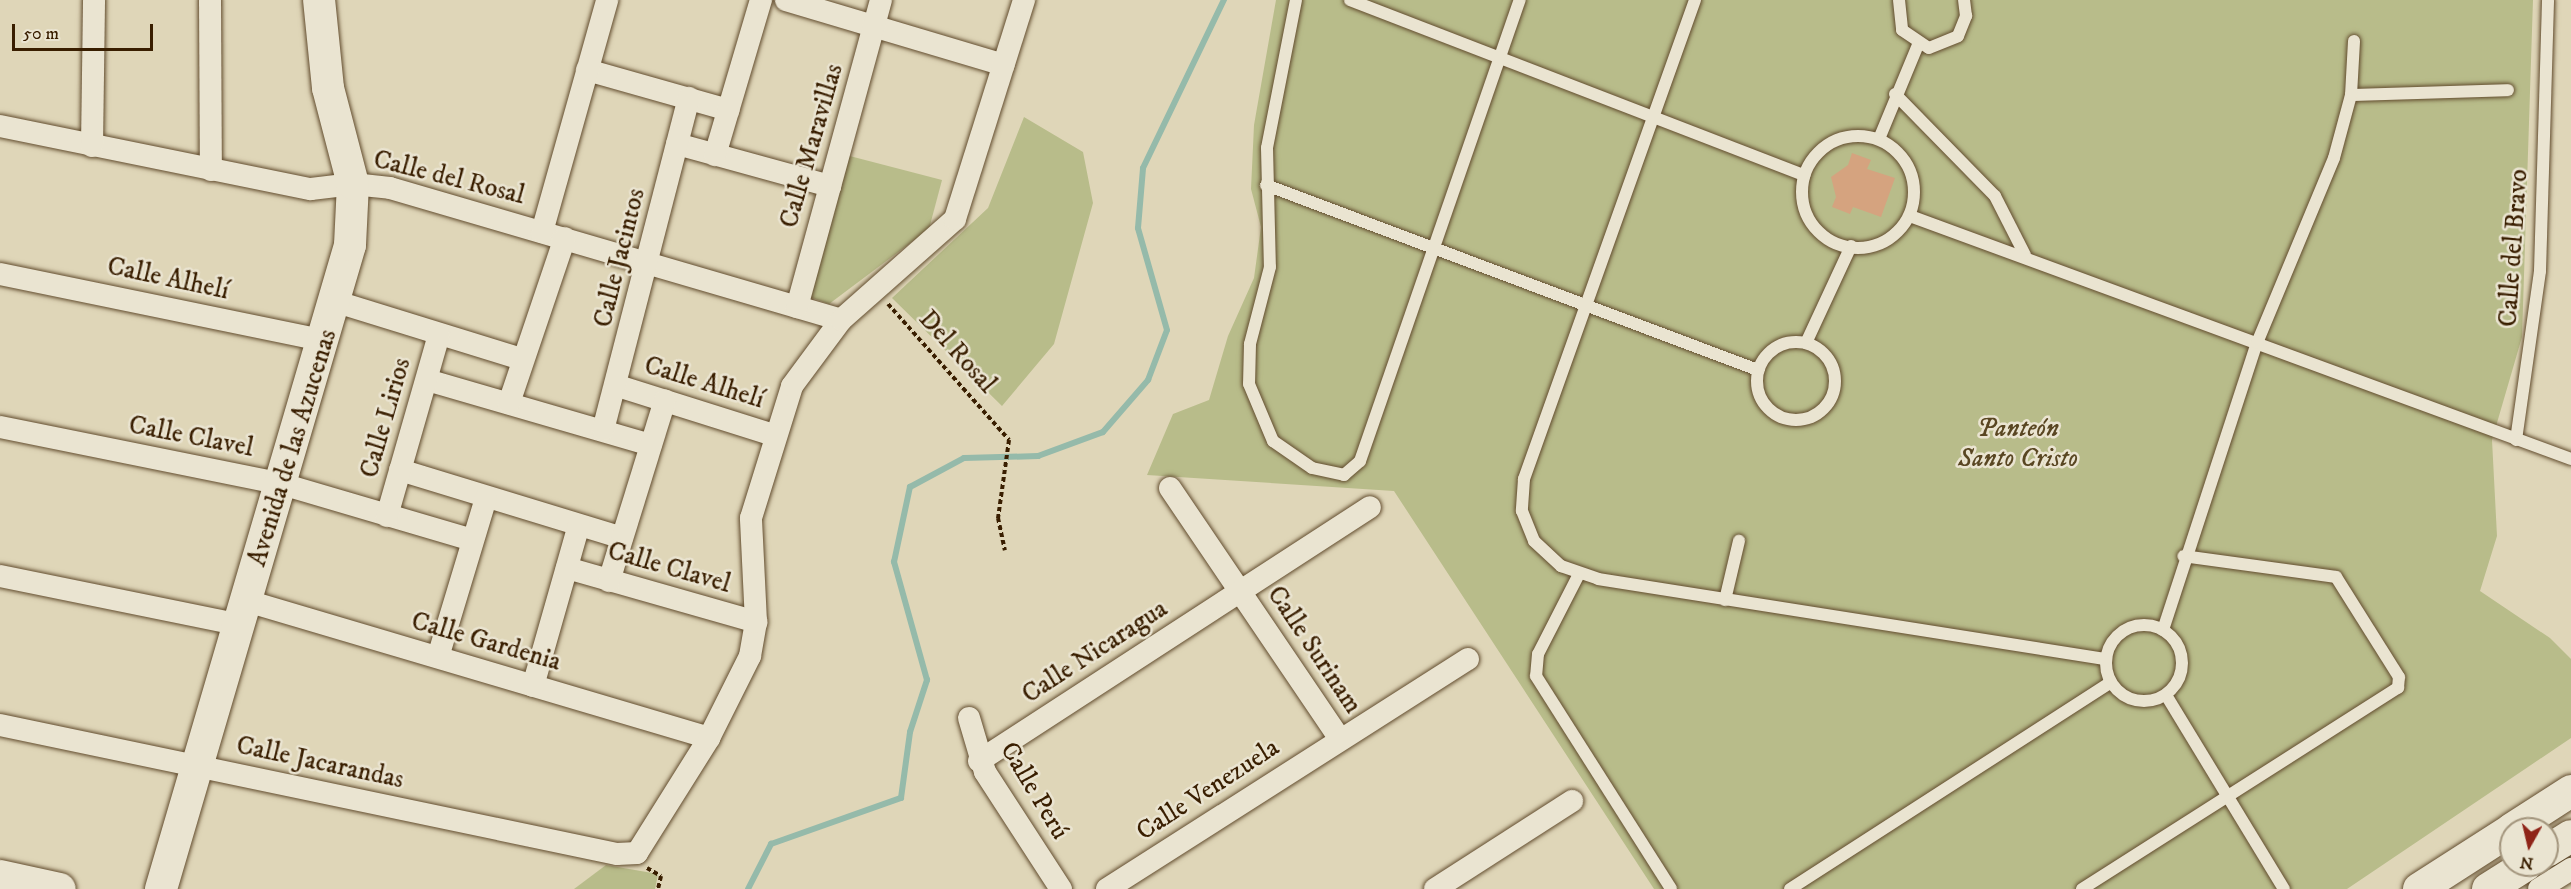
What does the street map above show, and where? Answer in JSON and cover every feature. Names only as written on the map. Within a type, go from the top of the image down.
[{"type":"street","points":[[92,146],[94,0]]},
{"type":"street","points":[[210,0],[211,170]]},
{"type":"street","name":"Avenida de las Azucenas","points":[[161,889],[337,302],[352,234],[353,184],[328,88],[319,0]]},
{"type":"street","points":[[542,232],[607,0]]},
{"type":"street","points":[[715,155],[761,0]]},
{"type":"street","points":[[786,0],[1005,65]]},
{"type":"street","name":"Calle Maravillas","points":[[796,307],[881,0]]},
{"type":"street","points":[[709,738],[750,656],[756,622],[751,518],[773,435],[804,365],[842,320],[955,219],[1024,0]]},
{"type":"street","points":[[587,70],[728,110]]},
{"type":"street","name":"Calle Jacintos","points":[[603,430],[618,386],[689,98]]},
{"type":"street","name":"Calle del Rosal","points":[[0,126],[311,189],[353,184],[390,188],[842,320]]},
{"type":"street","points":[[677,144],[830,186]]},
{"type":"street","points":[[509,403],[521,358],[565,238]]},
{"type":"street","name":"Calle Alhelí","points":[[0,274],[325,341]]},
{"type":"street","points":[[337,302],[521,358]]},
{"type":"street","name":"Calle Lirios","points":[[387,516],[440,335]]},
{"type":"street","points":[[427,380],[651,445]]},
{"type":"street","name":"Calle Alhelí","points":[[618,386],[773,435]]},
{"type":"street","points":[[609,581],[665,400]]},
{"type":"street","name":"Calle Clavel","points":[[0,427],[282,484],[472,540]]},
{"type":"street","name":"Calle Clavel","points":[[400,470],[622,538]]},
{"type":"street","name":"Calle Surinam","points":[[1170,488],[1340,739]]},
{"type":"street","points":[[438,657],[486,498]]},
{"type":"street","name":"Calle Nicaragua","points":[[979,761],[1370,507]]},
{"type":"street","points":[[533,686],[579,525]]},
{"type":"street","name":"Calle Clavel","points":[[567,568],[756,622]]},
{"type":"street","name":"Calle Gardenia","points":[[0,576],[244,613],[438,657],[709,738]]},
{"type":"street","name":"Calle Venezuela","points":[[1107,889],[1468,659]]},
{"type":"street","name":"Calle Perú","points":[[969,718],[979,761],[1061,889]]},
{"type":"street","name":"Calle Jacarandas","points":[[0,726],[628,855],[646,845],[709,738]]},
{"type":"street","points":[[2531,817],[2571,791]]},
{"type":"street","points":[[1435,889],[1572,801]]},
{"type":"street","points":[[2419,889],[2499,837]]},
{"type":"street","points":[[2539,889],[2571,869]]},
{"type":"street","points":[[0,876],[60,889]]},
{"type":"street","points":[[2488,889],[2507,877]]},
{"type":"lane","points":[[1296,0],[1267,148],[1266,185],[1270,267],[1250,344],[1249,384],[1273,441],[1312,468],[1344,475],[1360,461],[1432,247],[1521,0]]},
{"type":"lane","points":[[1350,0],[1804,176]]},
{"type":"lane","points":[[1695,0],[1586,302],[1521,496],[1534,541],[1579,574],[1725,600],[2105,659]]},
{"type":"lane","points":[[1899,0],[1902,30],[1918,45],[1940,46],[1958,36],[1966,16],[1964,0]]},
{"type":"lane","name":"Calle del Bravo","points":[[2516,440],[2540,271],[2548,0]]},
{"type":"lane","points":[[2163,630],[2126,629],[2108,646],[2105,659],[2110,683],[2136,701],[2166,695],[2175,686],[2182,662],[2163,630],[2183,556],[2257,343],[2334,158],[2351,95],[2354,41]]},
{"type":"lane","points":[[1879,139],[1895,94],[1918,45]]},
{"type":"lane","points":[[2351,95],[2508,90]]},
{"type":"lane","points":[[1895,94],[1995,196],[2025,255]]},
{"type":"lane","points":[[1853,135],[1879,139],[1901,154],[1912,173],[1910,216],[1885,242],[1851,246],[1821,235],[1807,215],[1804,176],[1813,158],[1832,142],[1853,135]]},
{"type":"lane","points":[[1266,185],[1586,302],[1758,370]]},
{"type":"lane","points":[[1910,216],[2025,255],[2571,459]]},
{"type":"lane","points":[[1806,343],[1851,246]]},
{"type":"lane","points":[[1806,343],[1833,367],[1834,391],[1820,411],[1797,420],[1774,413],[1759,394],[1758,370],[1782,344],[1806,343]]},
{"type":"lane","points":[[1725,600],[1739,541]]},
{"type":"lane","points":[[2082,889],[2390,696],[2399,677],[2337,577],[2183,556]]},
{"type":"lane","points":[[1579,574],[1538,654],[1536,676],[1671,889]]},
{"type":"lane","points":[[1790,889],[2110,683]]},
{"type":"lane","points":[[2166,695],[2225,799],[2284,889]]},
{"type":"path","name":"Del Rosal","points":[[876,290],[1009,440],[998,518],[1005,550]]},
{"type":"green space","name":"Panteón Santo Cristo","points":[[1276,0],[2533,0],[2522,337],[2492,440],[2497,536],[2480,591],[2550,638],[2571,659],[2571,738],[2347,889],[1654,889],[1394,491],[1147,475],[1173,414],[1209,400],[1228,336],[1254,278],[1261,227],[1251,189],[1254,125]]},
{"type":"green space","points":[[1024,117],[1083,152],[1093,203],[1054,344],[1002,406],[892,298],[988,208]]},
{"type":"green space","points":[[842,154],[942,180],[929,229],[829,304],[804,295]]},
{"type":"green space","points":[[606,865],[658,874],[655,889],[574,889]]},
{"type":"building","points":[[1852,153],[1871,160],[1867,169],[1895,178],[1881,217],[1853,207],[1850,214],[1832,207],[1836,197],[1831,177],[1848,165]]},
{"type":"waterway","points":[[748,889],[771,844],[901,798],[910,732],[927,680],[894,562],[910,487],[964,458],[1038,456],[1103,432],[1148,380],[1167,330],[1138,228],[1143,168],[1224,0]]}]
